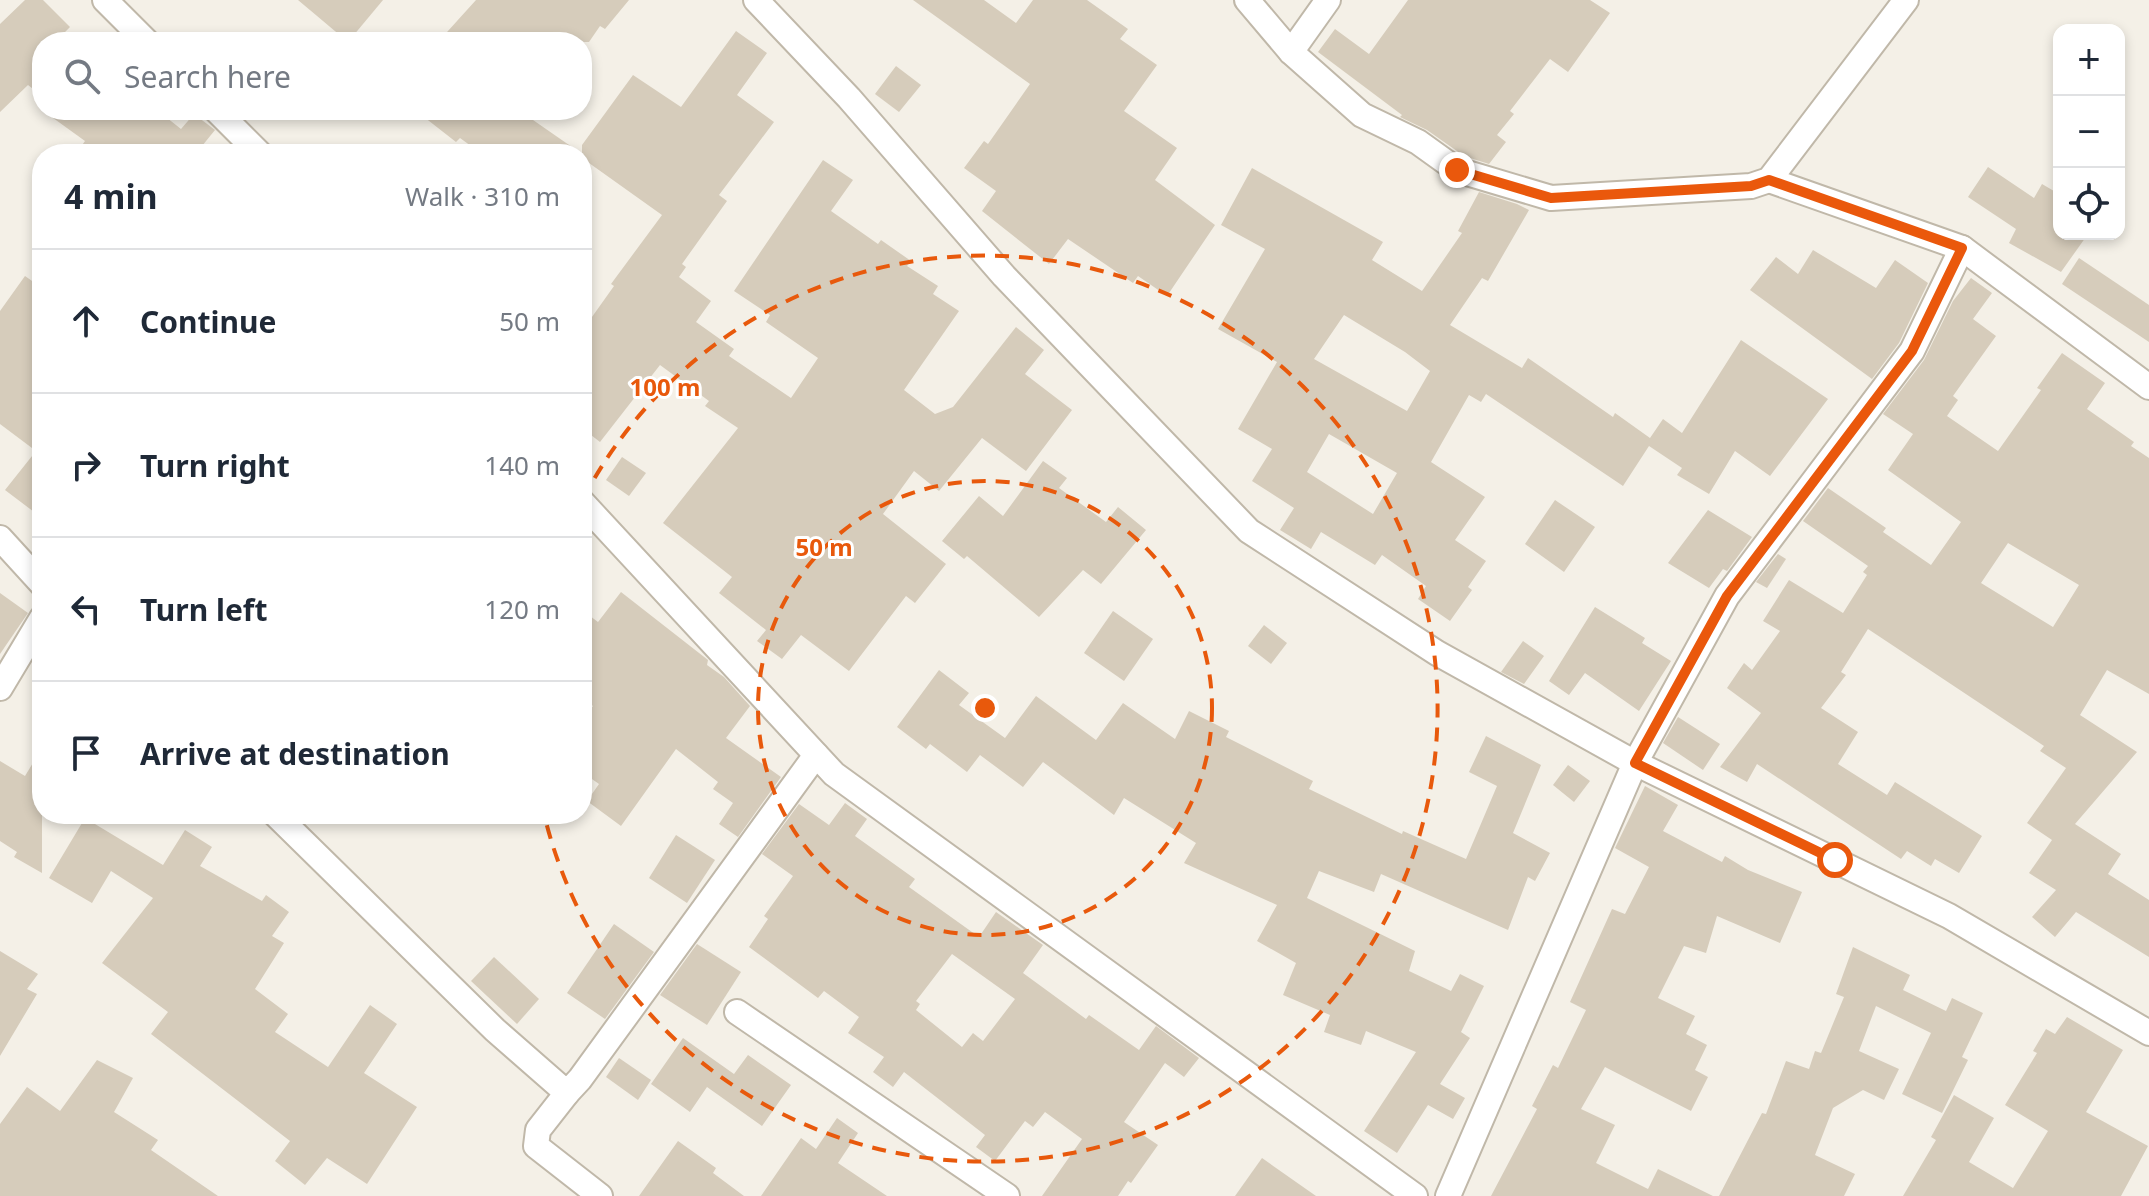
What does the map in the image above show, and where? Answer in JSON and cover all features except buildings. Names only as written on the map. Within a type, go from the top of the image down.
[{"type":"street","points":[[105,0],[137,32]]},
{"type":"street","points":[[756,0],[849,98],[1004,276],[1249,531],[1437,653],[1635,763],[1949,916],[2149,1033]]},
{"type":"street","points":[[1247,0],[1291,52],[1362,115],[1418,142],[1457,170],[1551,198],[1751,186],[1769,180],[1906,0]]},
{"type":"street","points":[[1291,52],[1328,0]]},
{"type":"street","points":[[226,120],[250,144]]},
{"type":"street","points":[[1769,180],[1962,248],[2149,387]]},
{"type":"street","points":[[1448,1196],[1635,763],[1727,596],[1912,351],[1962,248]]},
{"type":"street","points":[[592,513],[834,774],[1415,1196]]},
{"type":"street","points":[[0,538],[32,573]]},
{"type":"street","points":[[0,688],[32,635]]},
{"type":"street","points":[[600,1196],[536,1146],[538,1130],[598,1055],[816,755]]},
{"type":"street","points":[[285,824],[495,1030],[567,1093]]},
{"type":"street","points":[[737,1012],[1007,1196]]},
{"type":"route","points":[[1457,170],[1551,198],[1751,186],[1769,180],[1962,248],[1912,351],[1727,596],[1635,763],[1835,860]]}]
